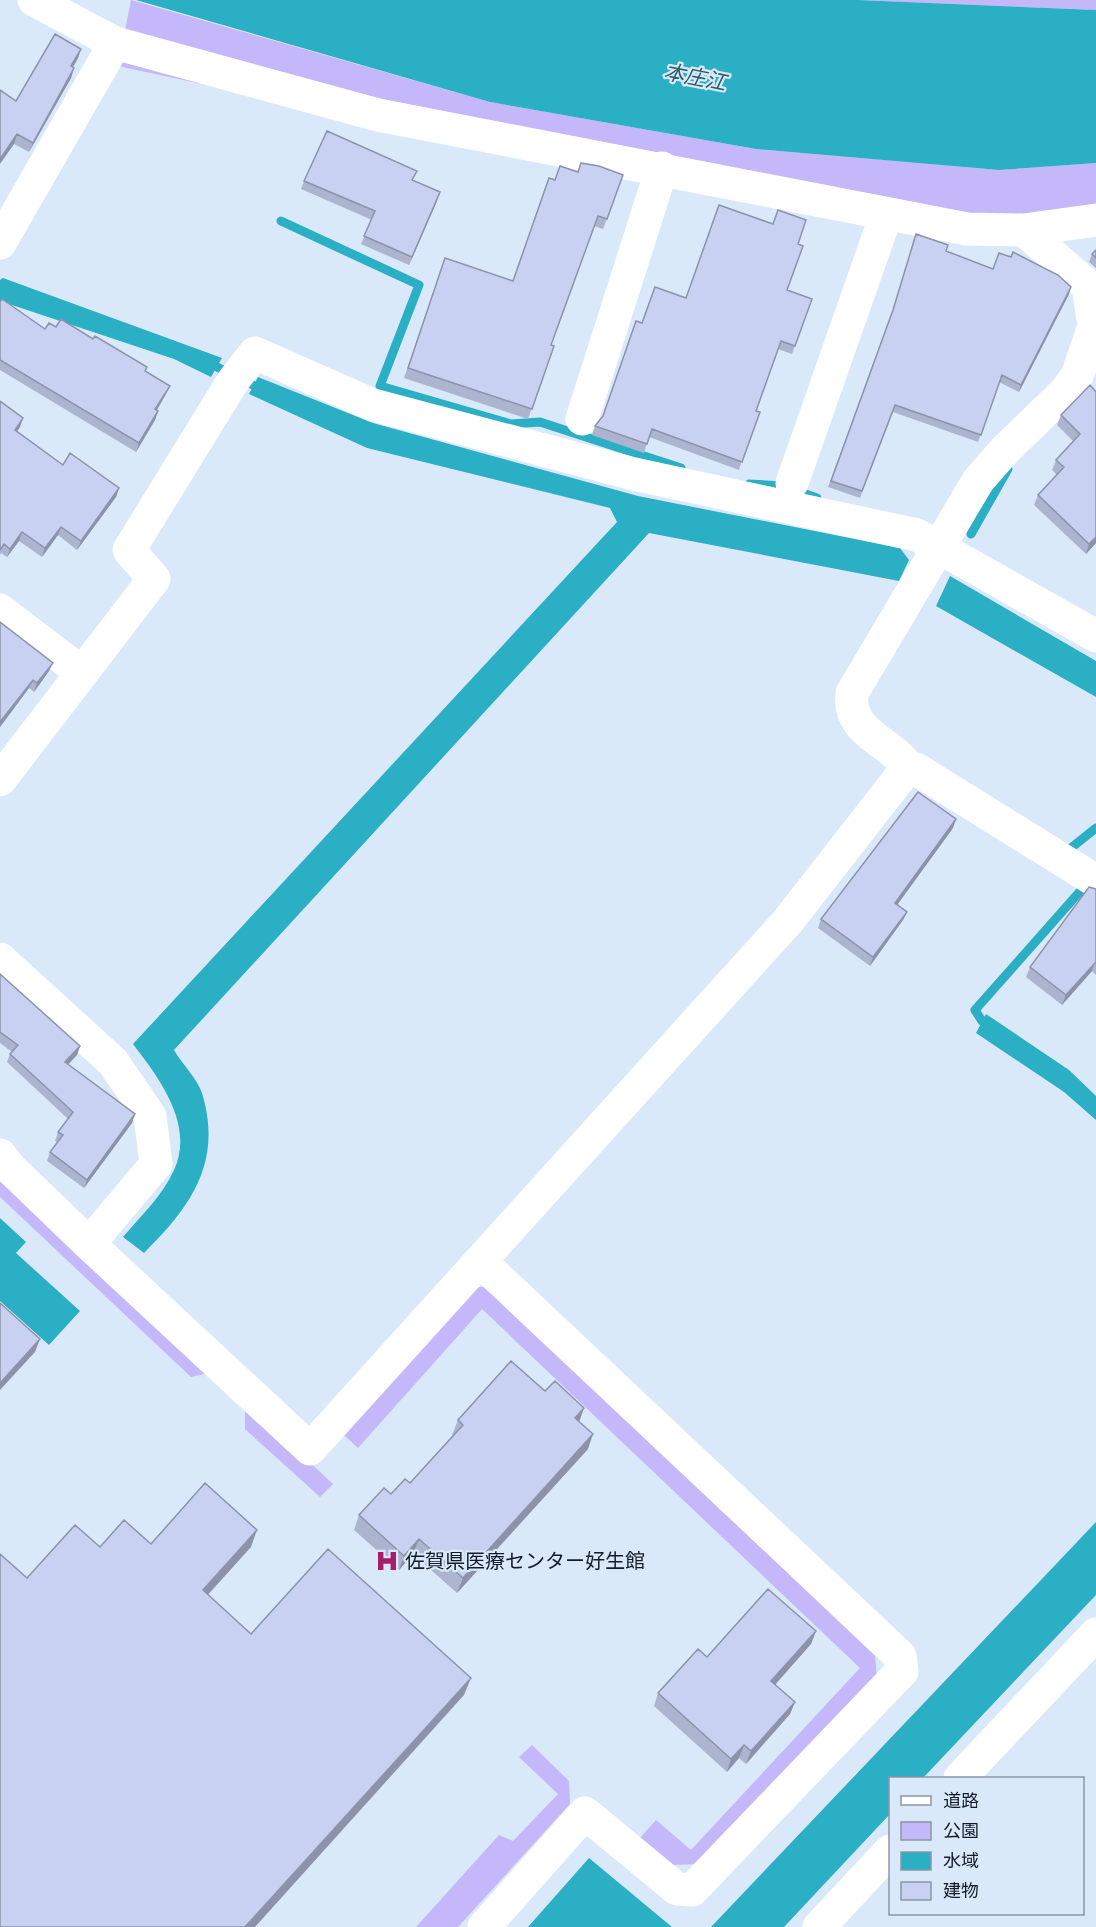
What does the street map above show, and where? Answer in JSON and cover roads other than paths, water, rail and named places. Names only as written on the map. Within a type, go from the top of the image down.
[{"type":"street","points":[[34,0],[115,43],[378,115],[792,193],[886,215],[967,229],[1024,230],[1096,220]]},
{"type":"street","points":[[0,243],[115,43]]},
{"type":"street","points":[[582,418],[662,168]]},
{"type":"street","points":[[792,483],[886,215]]},
{"type":"street","points":[[1024,230],[1088,286],[1094,326],[1077,376],[1066,391],[1004,451],[978,482],[937,546],[852,693],[850,709],[859,725],[900,756],[908,767],[916,769],[1096,881]]},
{"type":"street","points":[[0,780],[153,579],[129,550],[237,376],[255,353],[373,405],[634,474],[917,535],[1096,636]]},
{"type":"street","points":[[0,610],[81,672]]},
{"type":"street","points":[[0,1155],[11,1169],[89,1244],[310,1449],[788,921],[908,767]]},
{"type":"street","points":[[0,958],[113,1062],[150,1116],[156,1164],[89,1244]]},
{"type":"street","points":[[480,1261],[900,1656],[902,1671],[692,1890],[677,1889],[585,1812],[484,1927]]},
{"type":"street","points":[[962,1777],[1096,1634]]},
{"type":"street","points":[[819,1927],[889,1853]]},
{"type":"water","name":"本庄江","points":[[136,0],[857,0],[1096,10],[1096,163],[999,170],[756,149],[490,102]]},
{"type":"water","points":[[3,278],[222,358],[211,377],[174,359],[0,301],[0,280]]},
{"type":"water","points":[[258,377],[373,423],[638,496],[900,548],[909,560],[899,581],[649,533],[174,1050],[197,1082],[202,1093],[207,1118],[208,1141],[205,1162],[189,1200],[161,1236],[144,1253],[123,1237],[164,1188],[174,1170],[179,1153],[180,1136],[177,1119],[163,1087],[133,1044],[617,522],[610,508],[367,448],[249,394]]},
{"type":"water","points":[[950,576],[1096,661],[1096,697],[936,606]]},
{"type":"water","points":[[986,1014],[1069,1070],[1096,1096],[1096,1120],[1064,1092],[976,1033]]},
{"type":"water","points":[[0,1218],[26,1242],[16,1253],[80,1311],[49,1345],[0,1301]]},
{"type":"water","points":[[1096,1522],[1096,1595],[924,1777],[889,1777],[889,1815],[784,1927],[711,1927]]},
{"type":"water","points":[[589,1858],[672,1927],[528,1927]]},
{"type":"waterway","points":[[281,221],[419,285],[380,386],[511,424],[540,422],[681,468]]},
{"type":"waterway","points":[[217,367],[253,385]]},
{"type":"waterway","points":[[971,534],[1008,469]]},
{"type":"waterway","points":[[749,484],[783,486],[817,498]]},
{"type":"waterway","points":[[1071,848],[1096,828]]},
{"type":"waterway","points":[[990,1027],[982,1021],[975,1010],[1083,888]]},
{"type":"place","name":"佐賀県医療センター好生館","points":[[387,1561]]}]
